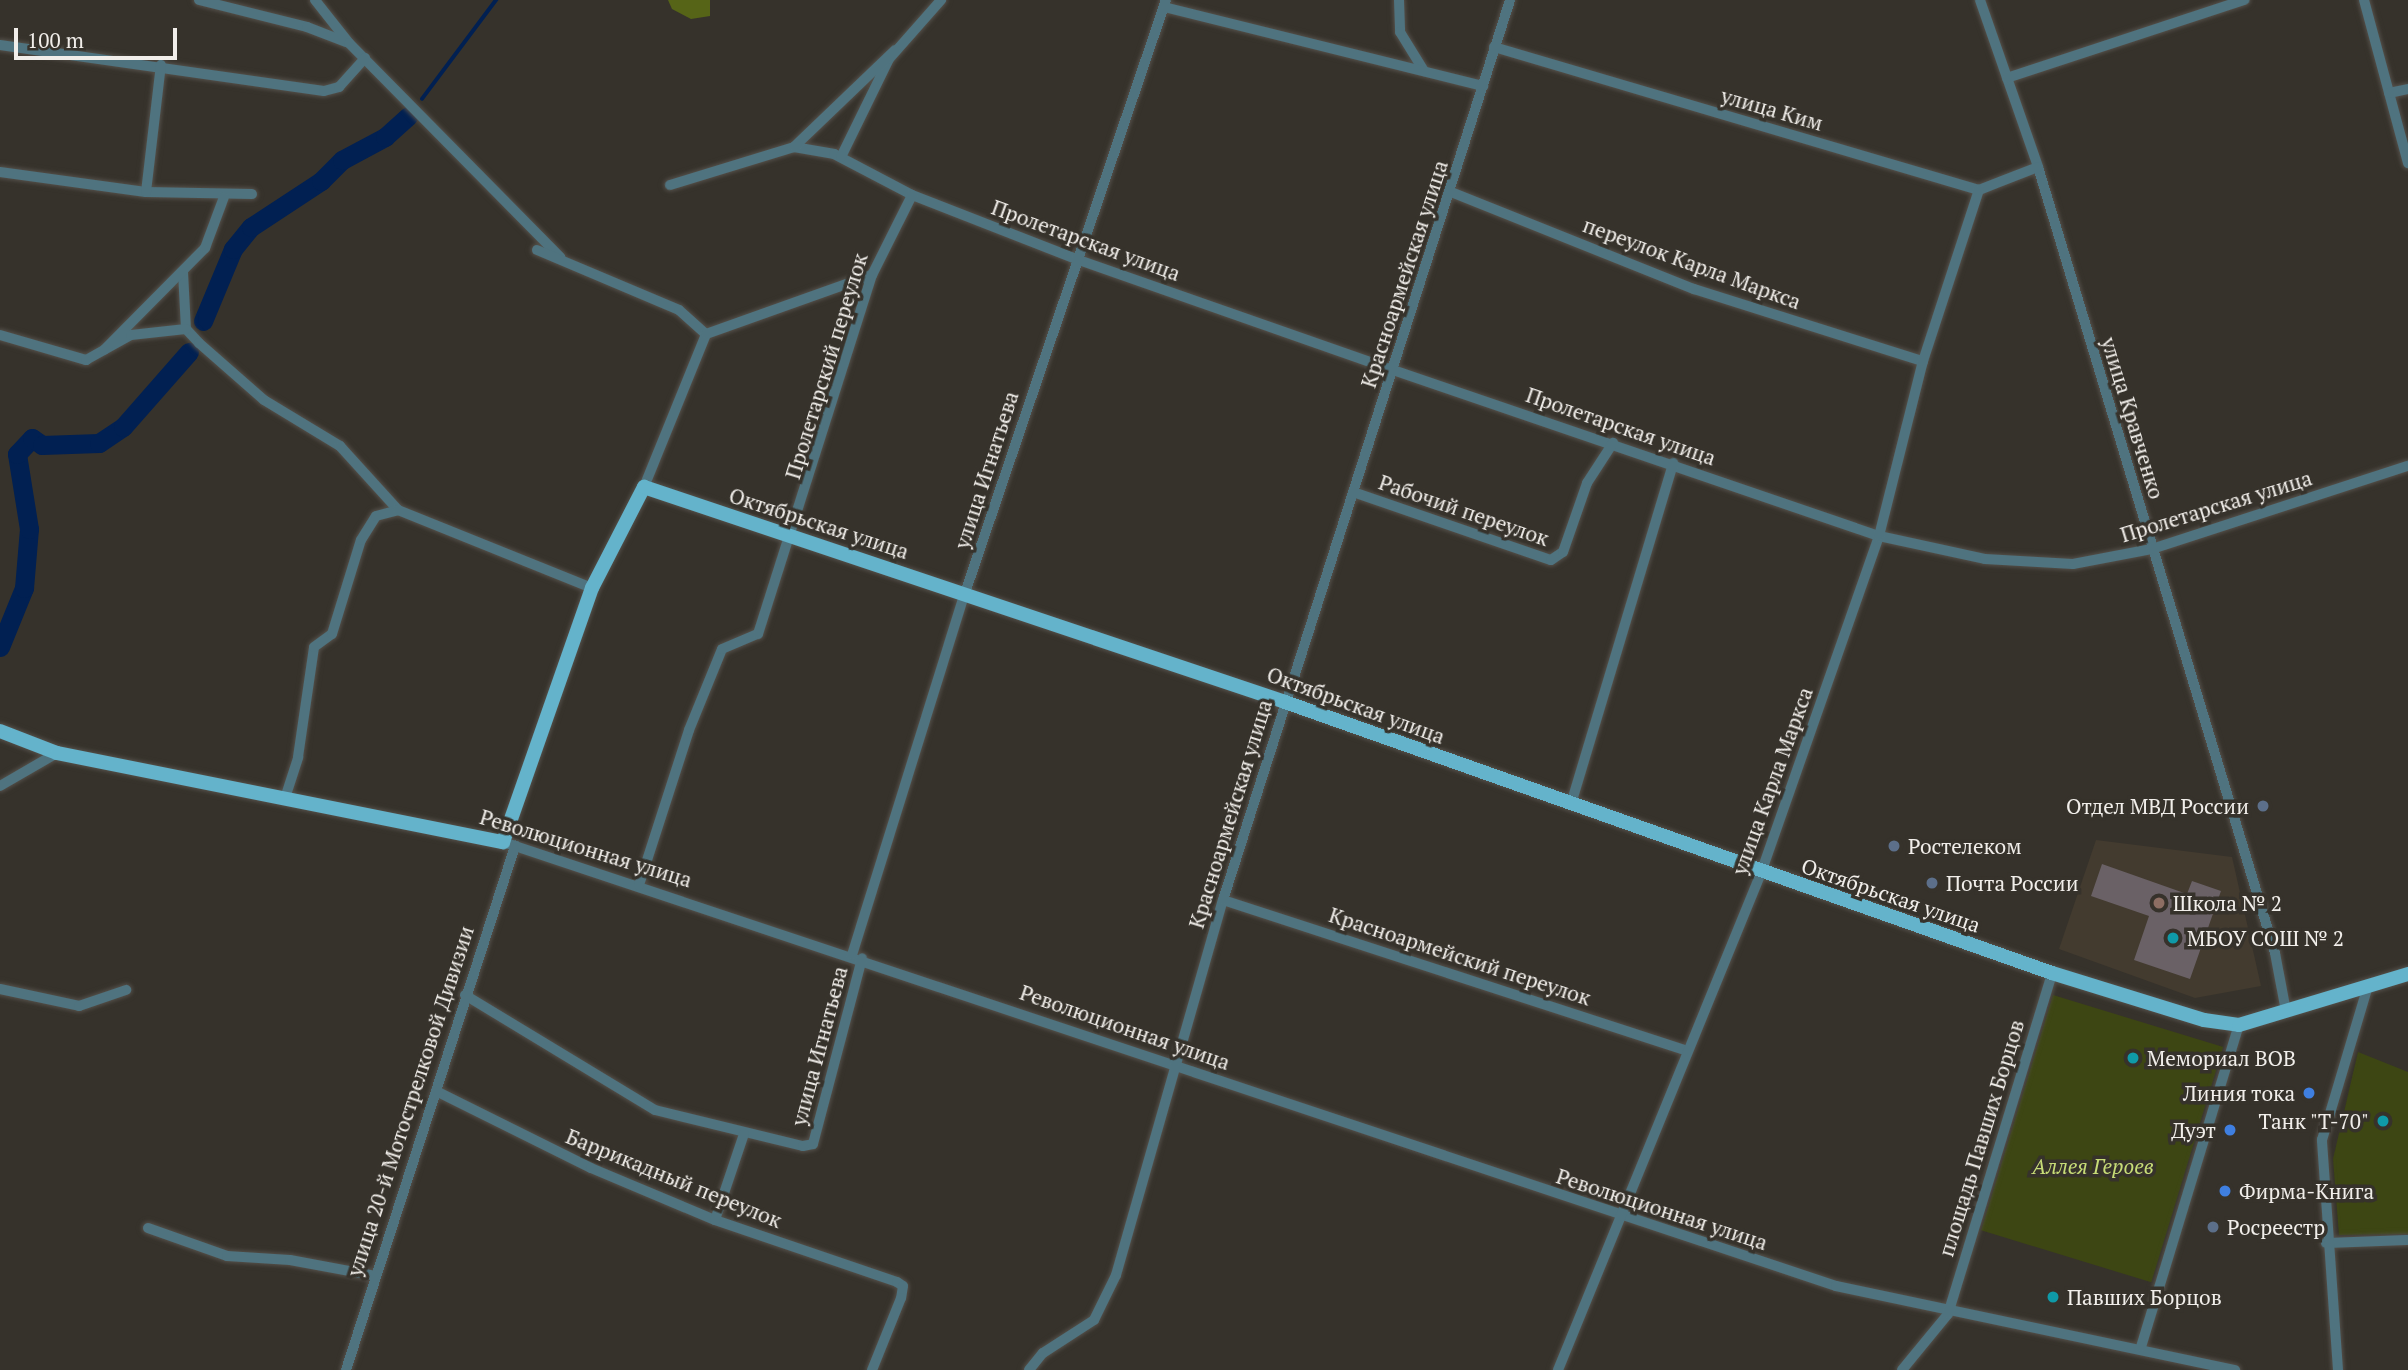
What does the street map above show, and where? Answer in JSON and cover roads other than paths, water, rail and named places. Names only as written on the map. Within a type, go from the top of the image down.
[{"type":"main road","name":"Октябрьская улица","points":[[644,487],[1285,702],[1762,873],[2052,973],[2204,1020],[2239,1024]]},
{"type":"main road","name":"улица 20-й Мотострелковой Дивизии","points":[[509,844],[593,588],[644,487]]},
{"type":"main road","name":"Революционная улица","points":[[0,731],[57,753],[286,795],[509,844]]},
{"type":"main road","points":[[2239,1024],[2408,974]]},
{"type":"street","points":[[199,0],[307,27],[349,43]]},
{"type":"street","points":[[315,0],[349,43],[560,257]]},
{"type":"street","points":[[670,185],[794,147],[895,50],[941,0]]},
{"type":"street","points":[[1399,0],[1400,32],[1424,71]]},
{"type":"street","name":"Красноармейская улица","points":[[1029,1370],[1043,1353],[1094,1320],[1115,1275],[1172,1066],[1223,900],[1451,192],[1510,0]]},
{"type":"street","name":"улица Кравченко","points":[[1980,0],[2038,167],[2275,953],[2286,1011]]},
{"type":"street","points":[[2007,78],[2244,0]]},
{"type":"street","points":[[2364,0],[2408,163]]},
{"type":"street","points":[[1165,4],[1483,86]]},
{"type":"street","name":"улица Игнатьева","points":[[744,1134],[813,1144],[857,956],[965,593],[1076,259],[1165,4]]},
{"type":"street","points":[[0,45],[161,65],[334,91],[365,58]]},
{"type":"street","name":"улица Ким","points":[[1494,47],[1979,190]]},
{"type":"street","points":[[841,158],[895,50]]},
{"type":"street","points":[[146,192],[161,65]]},
{"type":"street","points":[[2389,93],[2408,89]]},
{"type":"street","name":"Пролетарская улица","points":[[794,147],[841,158],[912,195],[1076,259],[1393,370],[1673,463],[1880,536],[1985,559],[2073,564],[2152,549],[2408,466]]},
{"type":"street","points":[[1979,190],[2038,167]]},
{"type":"street","points":[[0,172],[146,192],[224,198],[252,194]]},
{"type":"street","name":"улица Карла Маркса","points":[[1558,1370],[1686,1050],[1762,873],[1880,536],[1923,361],[1979,190]]},
{"type":"street","name":"переулок Карла Маркса","points":[[1451,192],[1694,289],[1923,361]]},
{"type":"street","name":"Пролетарский переулок","points":[[639,885],[689,730],[722,649],[731,641],[755,639],[793,538],[872,275],[912,195]]},
{"type":"street","points":[[104,350],[211,241],[224,198]]},
{"type":"street","points":[[537,250],[560,257],[679,310],[706,334],[872,275]]},
{"type":"street","points":[[183,272],[186,329],[264,400],[340,446],[398,510],[593,588]]},
{"type":"street","points":[[0,335],[92,358],[131,335],[186,329]]},
{"type":"street","name":"улица 20-й Мотострелковой Дивизии","points":[[644,487],[706,334]]},
{"type":"street","name":"Рабочий переулок","points":[[1353,492],[1551,560],[1563,552],[1590,475],[1614,443]]},
{"type":"street","points":[[1571,804],[1673,463]]},
{"type":"street","points":[[286,795],[298,757],[314,647],[332,634],[370,521],[398,510]]},
{"type":"street","points":[[0,786],[57,753]]},
{"type":"street","name":"улица 20-й Мотострелковой Дивизии","points":[[346,1370],[436,1091],[509,844]]},
{"type":"street","name":"Революционная улица","points":[[509,844],[857,956],[1618,1217],[1836,1286],[1948,1314],[2141,1347],[2235,1370]]},
{"type":"street","name":"Красноармейский переулок","points":[[1223,900],[1686,1050]]},
{"type":"street","name":"площадь Павших Борцов","points":[[1948,1314],[2052,973]]},
{"type":"street","points":[[2338,1370],[2326,1243],[2322,1140],[2368,986]]},
{"type":"street","points":[[0,989],[79,1006],[126,990]]},
{"type":"street","points":[[465,995],[625,1096],[744,1134],[715,1220]]},
{"type":"street","points":[[2141,1347],[2239,1024]]},
{"type":"street","name":"Баррикадный переулок","points":[[436,1091],[591,1168],[715,1220],[903,1286],[872,1370]]},
{"type":"street","points":[[148,1228],[227,1256],[290,1260],[376,1276]]},
{"type":"street","points":[[2326,1243],[2408,1240]]},
{"type":"street","points":[[1902,1370],[1948,1314]]},
{"type":"waterway","points":[[422,99],[496,0]]},
{"type":"waterway","points":[[203,321],[233,249],[251,227],[321,181],[342,160],[385,137],[408,116]]},
{"type":"waterway","points":[[0,647],[24,588],[29,529],[17,454],[32,438],[42,445],[99,443],[123,427],[189,352]]},
{"type":"place","name":"Отдел МВД России","points":[[2263,806]]},
{"type":"place","name":"Ростелеком","points":[[1894,846]]},
{"type":"place","name":"Почта России","points":[[1932,883]]},
{"type":"place","name":"Школа № 2","points":[[2159,903]]},
{"type":"place","name":"МБОУ СОШ № 2","points":[[2173,938]]},
{"type":"place","name":"Мемориал ВОВ","points":[[2133,1058]]},
{"type":"place","name":"Линия тока","points":[[2309,1093]]},
{"type":"place","name":"Танк \"Т-70\"","points":[[2383,1121]]},
{"type":"place","name":"Дуэт","points":[[2230,1130]]},
{"type":"place","name":"Фирма-Книга","points":[[2225,1191]]},
{"type":"place","name":"Росреестр","points":[[2213,1227]]},
{"type":"place","name":"Павших Борцов","points":[[2053,1297]]},
{"type":"park label","name":"Аллея Героев","points":[[2093,1166]]}]
